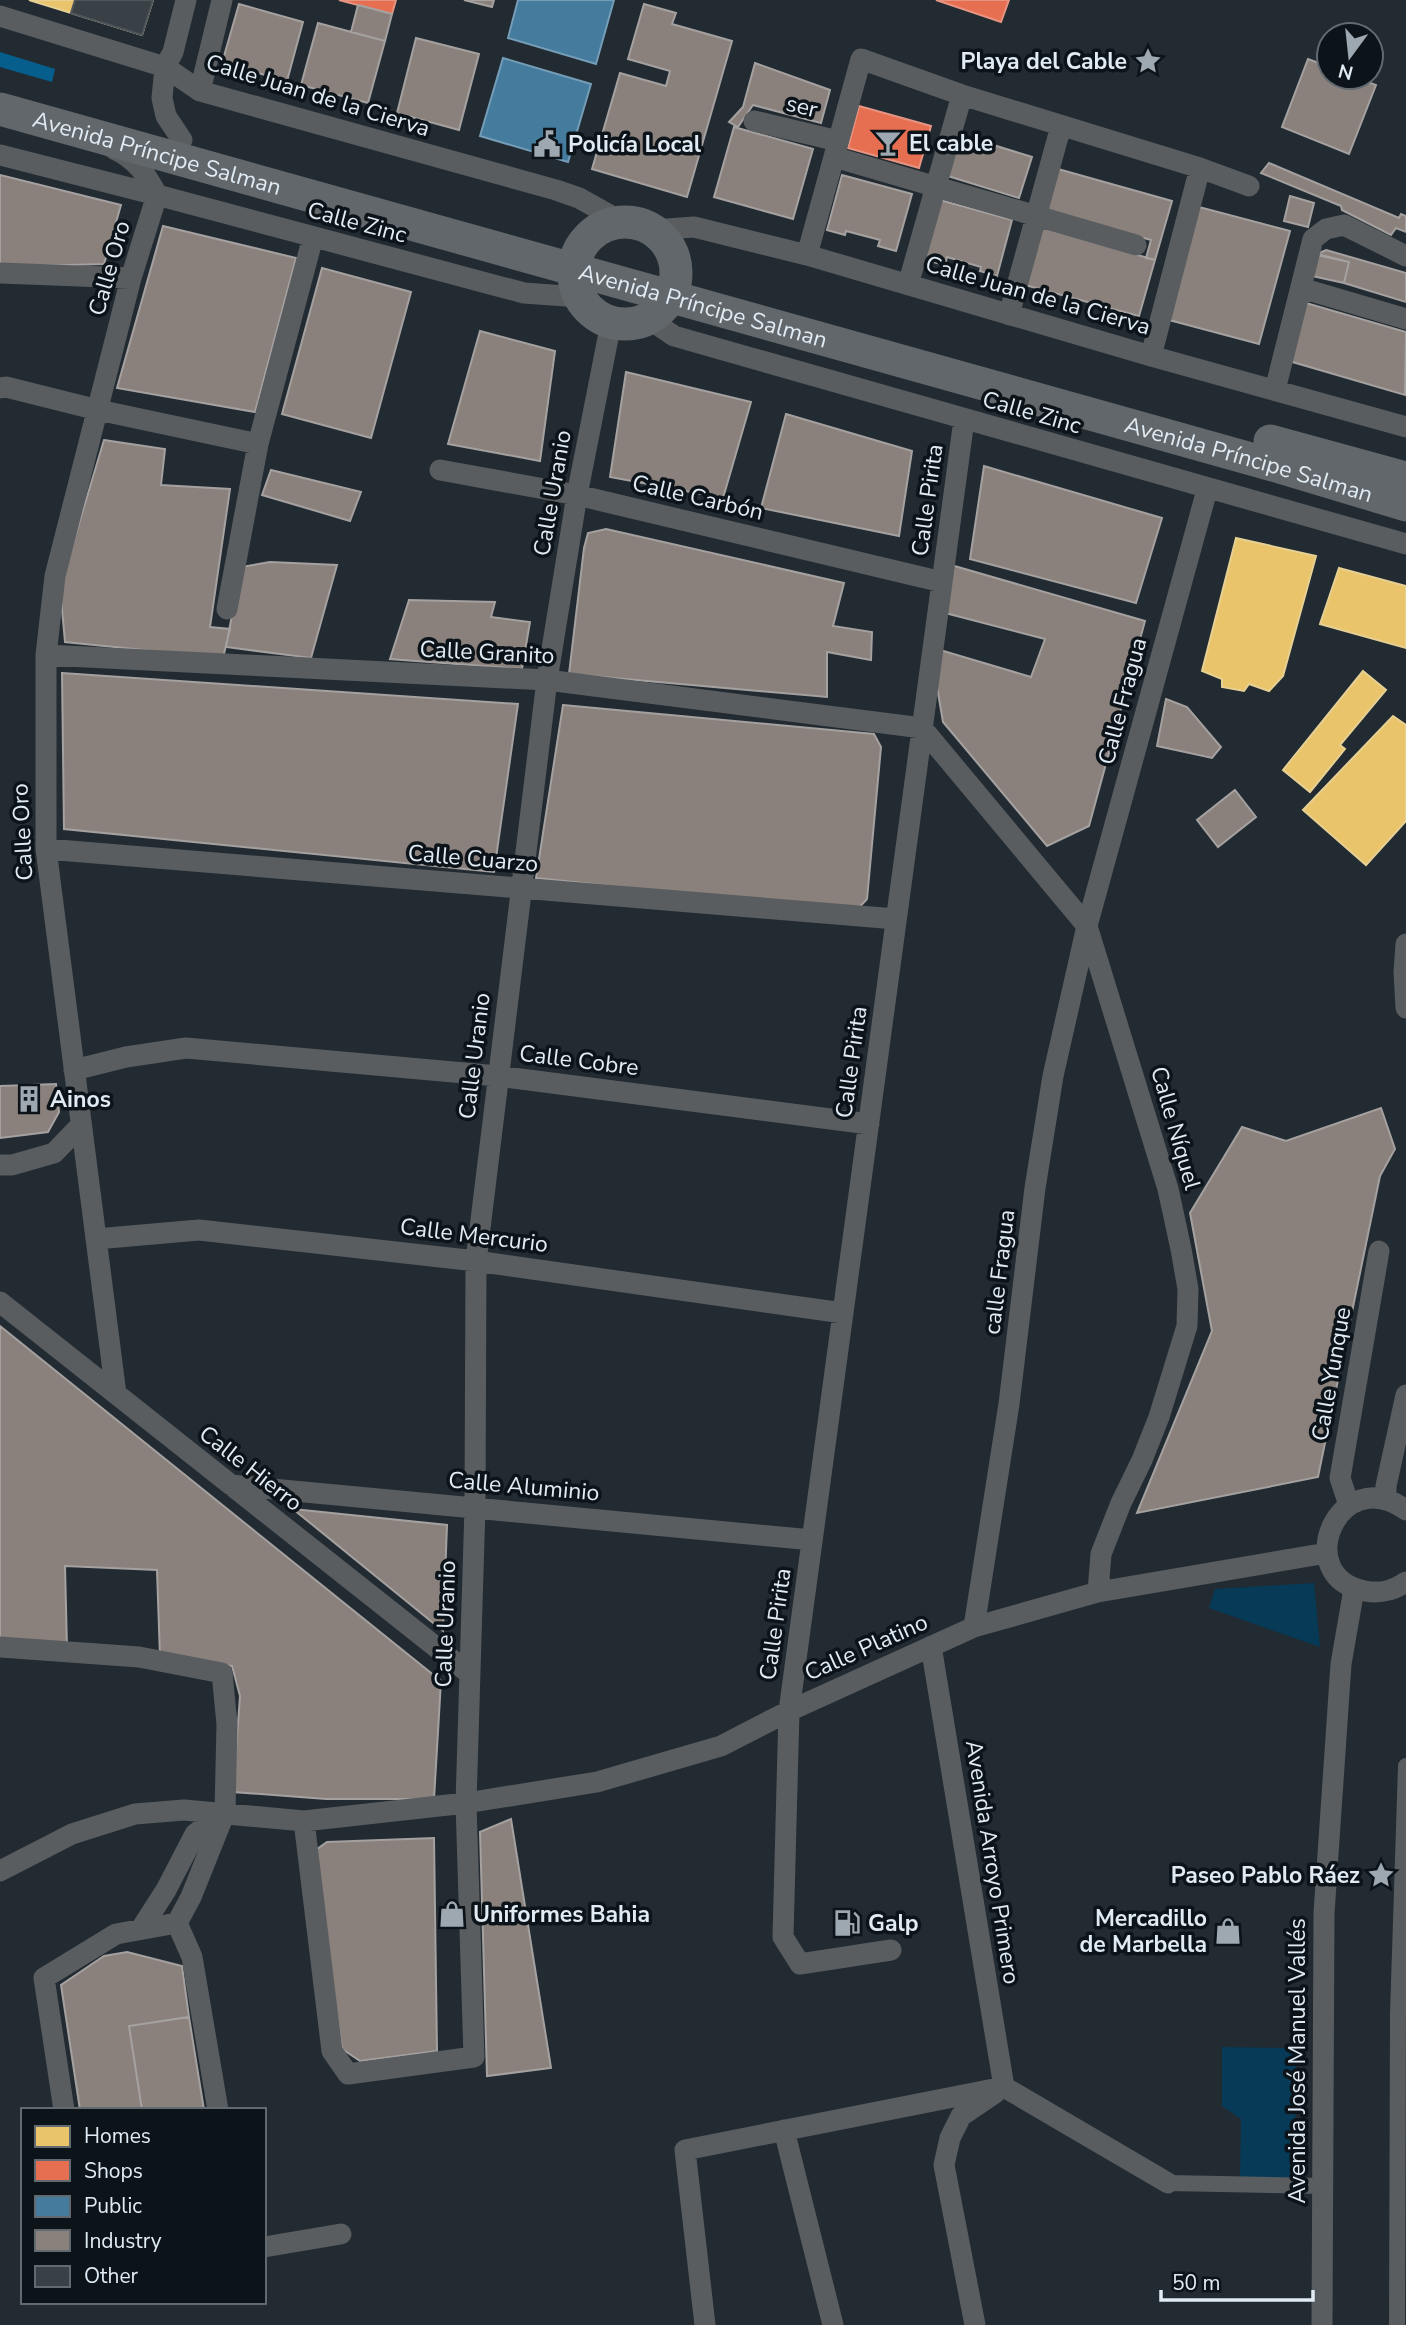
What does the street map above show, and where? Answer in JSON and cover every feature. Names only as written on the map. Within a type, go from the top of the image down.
[{"type":"main road","name":"Avenida Príncipe Salman","points":[[0,89],[182,140],[577,272],[1280,467],[1406,505]]},
{"type":"main road","name":"Avenida Príncipe Salman","points":[[0,109],[535,257],[577,272]]},
{"type":"main road","points":[[609,224],[638,226],[671,249],[665,297],[630,324],[611,323],[593,314],[577,272],[587,237],[597,229],[609,224]]},
{"type":"main road","name":"Avenida Príncipe Salman","points":[[665,297],[1406,478]]},
{"type":"street","points":[[182,140],[166,116],[162,98],[165,67],[173,51],[186,0]]},
{"type":"street","points":[[200,91],[222,0]]},
{"type":"street","name":"Calle Juan de la Cierva","points":[[0,16],[165,67],[200,91],[556,190],[638,226],[694,227],[807,255],[1151,356],[1406,427]]},
{"type":"street","points":[[807,255],[861,59],[962,95],[1200,168],[1249,186]]},
{"type":"street","points":[[908,285],[962,95]]},
{"type":"street","name":"ser","points":[[754,121],[936,186],[1136,244]]},
{"type":"street","points":[[1009,315],[1061,125]]},
{"type":"street","points":[[65,127],[127,155],[148,176],[157,195]]},
{"type":"street","name":"Calle Zinc","points":[[0,155],[524,293],[577,272]]},
{"type":"street","points":[[1151,356],[1200,168]]},
{"type":"street","name":"Calle Oro","points":[[116,1394],[46,849],[46,655],[55,576],[131,278],[157,195]]},
{"type":"street","points":[[1275,390],[1313,239],[1326,229],[1344,225],[1406,256]]},
{"type":"street","points":[[227,609],[258,444],[313,237]]},
{"type":"street","points":[[0,273],[131,278]]},
{"type":"street","points":[[1301,288],[1406,319]]},
{"type":"street","name":"Calle Zinc","points":[[665,297],[674,336],[1207,490],[1406,544]]},
{"type":"street","name":"Calle Uranio","points":[[304,1821],[332,2052],[348,2074],[474,2057],[466,1803],[475,1507],[476,1261],[547,680],[577,495],[611,323]]},
{"type":"street","points":[[0,388],[6,387],[98,410],[258,444]]},
{"type":"street","name":"Calle Pirita","points":[[891,1950],[800,1964],[783,1937],[789,1711],[964,420]]},
{"type":"street","name":"Calle Carbón","points":[[440,470],[577,495],[942,582]]},
{"type":"street","name":"Calle Fragua","points":[[1087,926],[1207,490]]},
{"type":"street","name":"Calle Granito","points":[[46,655],[547,680],[922,728]]},
{"type":"street","name":"Calle Níquel","points":[[922,728],[1087,926],[1168,1189],[1188,1289],[1187,1326],[1147,1449],[1121,1503],[1101,1554],[1098,1592]]},
{"type":"street","name":"Calle Cuarzo","points":[[46,849],[896,919]]},
{"type":"street","name":"calle Fragua","points":[[974,1627],[1009,1404],[1035,1188],[1051,1089],[1087,926]]},
{"type":"street","points":[[1406,944],[1406,1008]]},
{"type":"street","name":"Calle Cobre","points":[[74,1070],[126,1057],[186,1048],[498,1076],[869,1124]]},
{"type":"street","points":[[0,1166],[54,1153],[81,1125]]},
{"type":"street","name":"Calle Mercurio","points":[[96,1239],[199,1230],[476,1261],[843,1313]]},
{"type":"street","name":"Calle Yunque","points":[[1349,1505],[1340,1478],[1379,1251]]},
{"type":"street","name":"Calle Hierro","points":[[0,1302],[470,1674]]},
{"type":"street","points":[[1386,1499],[1386,1486],[1406,1395]]},
{"type":"street","name":"Calle Aluminio","points":[[231,1485],[812,1541]]},
{"type":"street","points":[[1406,1510],[1386,1499],[1361,1500],[1338,1514],[1327,1539],[1331,1566],[1338,1577],[1354,1589],[1376,1593],[1391,1591],[1406,1582]]},
{"type":"street","name":"Calle Platino","points":[[0,1871],[72,1834],[135,1814],[184,1810],[304,1821],[466,1803],[597,1782],[721,1746],[789,1711],[974,1627],[1098,1592],[1327,1553]]},
{"type":"street","name":"Avenida José Manuel Vallés","points":[[1322,2325],[1324,1913],[1341,1664],[1354,1589]]},
{"type":"street","name":"Avenida Arroyo Primero","points":[[931,1646],[1004,2087]]},
{"type":"street","points":[[0,1647],[139,1657],[222,1673],[227,1724],[225,1812],[191,1897],[177,1923]]},
{"type":"street","points":[[1397,2325],[1398,2014],[1406,1766]]},
{"type":"street","points":[[141,1929],[166,1890],[195,1834],[225,1812]]},
{"type":"street","points":[[64,2108],[44,1978],[116,1934],[177,1923]]},
{"type":"street","points":[[177,1923],[192,1957],[218,2108]]},
{"type":"street","points":[[705,2325],[685,2150],[1004,2087],[1168,2183],[1323,2186]]},
{"type":"street","points":[[975,2325],[944,2165],[950,2138],[961,2116],[1004,2087]]},
{"type":"street","points":[[784,2130],[833,2325]]},
{"type":"street","points":[[266,2247],[341,2234]]},
{"type":"shaded area","points":[[0,52],[55,69],[52,82],[0,67]]},
{"type":"shaded area","points":[[1314,1583],[1320,1647],[1209,1608],[1215,1589]]},
{"type":"shaded area","points":[[1222,2047],[1296,2048],[1295,2181],[1240,2180],[1241,2119],[1222,2106]]},
{"type":"building: Homes","points":[[29,0],[153,0],[142,35]]},
{"type":"building: Homes","points":[[1236,538],[1316,556],[1283,676],[1269,691],[1249,684],[1244,691],[1222,687],[1222,679],[1202,671]]},
{"type":"building: Homes","points":[[1339,568],[1406,586],[1406,648],[1320,624]]},
{"type":"building: Homes","points":[[1363,671],[1386,690],[1340,745],[1345,749],[1310,792],[1283,770]]},
{"type":"building: Homes","points":[[1393,716],[1406,725],[1406,821],[1366,865],[1303,810]]},
{"type":"building: Shops","points":[[339,0],[396,0],[392,14]]},
{"type":"building: Shops","points":[[936,0],[1009,0],[1001,22]]},
{"type":"building: Shops","points":[[859,106],[931,126],[919,168],[848,148]]},
{"type":"building: Public","points":[[518,0],[614,0],[596,64],[508,38]]},
{"type":"building: Public","points":[[503,58],[591,84],[568,162],[480,136]]},
{"type":"building: Industry","points":[[464,0],[494,0],[492,7]]},
{"type":"building: Industry","points":[[239,4],[303,22],[287,81],[222,63]]},
{"type":"building: Industry","points":[[644,4],[676,13],[672,24],[732,41],[687,197],[592,169],[620,73],[666,86],[670,71],[628,59]]},
{"type":"building: Industry","points":[[358,5],[392,14],[385,41],[351,32]]},
{"type":"building: Industry","points":[[318,23],[385,41],[368,103],[301,85]]},
{"type":"building: Industry","points":[[416,38],[479,54],[459,130],[397,113]]},
{"type":"building: Industry","points":[[1308,59],[1315,62],[1315,91],[1374,91],[1349,154],[1282,127]]},
{"type":"building: Industry","points":[[755,63],[830,90],[821,123],[753,105],[738,127],[729,122],[743,107]]},
{"type":"building: Industry","points":[[734,127],[813,149],[793,219],[714,197]]},
{"type":"building: Industry","points":[[961,135],[1032,157],[1019,198],[948,176]]},
{"type":"building: Industry","points":[[1269,163],[1399,218],[1401,214],[1406,216],[1406,232],[1396,228],[1391,235],[1342,210],[1341,206],[1261,173]]},
{"type":"building: Industry","points":[[1058,169],[1172,201],[1155,260],[1146,258],[1151,240],[1046,211]]},
{"type":"building: Industry","points":[[0,175],[121,205],[104,264],[0,267]]},
{"type":"building: Industry","points":[[842,175],[912,194],[896,251],[878,246],[880,240],[846,231],[845,235],[827,230]]},
{"type":"building: Industry","points":[[1290,196],[1314,203],[1308,227],[1284,221]]},
{"type":"building: Industry","points":[[940,200],[1012,220],[997,276],[980,271],[981,267],[947,257],[945,265],[925,260]]},
{"type":"building: Industry","points":[[1199,207],[1290,231],[1259,344],[1169,320]]},
{"type":"building: Industry","points":[[163,226],[296,258],[255,412],[117,388]]},
{"type":"building: Industry","points":[[1040,227],[1155,260],[1139,316],[1025,285]]},
{"type":"building: Industry","points":[[1326,250],[1406,273],[1406,302],[1344,283],[1349,262],[1317,254]]},
{"type":"building: Industry","points":[[1317,255],[1349,262],[1344,283],[1312,276]]},
{"type":"building: Industry","points":[[322,268],[411,292],[371,438],[282,414]]},
{"type":"building: Industry","points":[[1306,303],[1406,332],[1405,395],[1289,361]]},
{"type":"building: Industry","points":[[480,331],[555,351],[540,461],[448,444]]},
{"type":"building: Industry","points":[[626,372],[751,402],[723,498],[610,477]]},
{"type":"building: Industry","points":[[786,414],[912,451],[899,536],[761,508]]},
{"type":"building: Industry","points":[[104,440],[165,449],[161,485],[230,489],[210,627],[230,629],[223,658],[65,642],[60,587]]},
{"type":"building: Industry","points":[[984,466],[1162,518],[1136,603],[970,559]]},
{"type":"building: Industry","points":[[271,470],[361,492],[350,521],[262,495]]},
{"type":"building: Industry","points":[[606,529],[844,583],[833,626],[872,632],[871,660],[827,652],[827,697],[569,674],[584,548],[588,533]]},
{"type":"building: Industry","points":[[270,562],[337,565],[311,658],[226,647],[241,567]]},
{"type":"building: Industry","points":[[951,565],[1145,621],[1089,826],[1047,846],[943,722],[937,687],[937,649],[1031,677],[1045,639],[945,613]]},
{"type":"building: Industry","points":[[409,600],[495,602],[491,617],[530,622],[522,669],[390,659]]},
{"type":"building: Industry","points":[[62,673],[518,704],[494,872],[64,829]]},
{"type":"building: Industry","points":[[1166,699],[1187,707],[1221,747],[1212,758],[1157,746]]},
{"type":"building: Industry","points":[[563,705],[874,734],[881,747],[867,899],[855,912],[536,878]]},
{"type":"building: Industry","points":[[1235,790],[1256,817],[1218,847],[1197,820]]},
{"type":"building: Industry","name":"Ainos","points":[[56,1084],[59,1112],[48,1132],[0,1138],[0,1086]]},
{"type":"building: Industry","points":[[1381,1108],[1395,1149],[1380,1176],[1318,1477],[1137,1513],[1212,1331],[1190,1213],[1242,1127],[1286,1141]]},
{"type":"building: Industry","points":[[0,1326],[441,1681],[434,1799],[326,1799],[233,1792],[240,1696],[232,1666],[160,1657],[157,1570],[65,1566],[67,1648],[0,1640]]},
{"type":"building: Industry","points":[[293,1509],[447,1525],[443,1631]]},
{"type":"building: Industry","points":[[511,1819],[551,2068],[487,2076],[480,1832]]},
{"type":"building: Industry","points":[[434,1838],[437,2051],[360,2061],[342,2049],[313,1852],[327,1842]]},
{"type":"building: Industry","points":[[127,1952],[182,1966],[189,2017],[129,2026],[142,2108],[80,2108],[61,1985],[104,1956]]},
{"type":"building: Industry","points":[[189,2017],[204,2108],[142,2108],[129,2026]]},
{"type":"building: Other","points":[[75,0],[153,0],[142,35],[71,13]]},
{"type":"place","name":"Playa del Cable","points":[[1148,61]]},
{"type":"place","name":"El cable","points":[[888,143]]},
{"type":"place","name":"Policía Local","points":[[547,144]]},
{"type":"place","name":"Ainos","points":[[29,1099]]},
{"type":"place","name":"Paseo Pablo Ráez","points":[[1381,1875]]},
{"type":"place","name":"Uniformes Bahia","points":[[452,1914]]},
{"type":"place","name":"Galp","points":[[847,1923]]},
{"type":"place","name":"Mercadillo de Marbella","points":[[1228,1931]]}]
